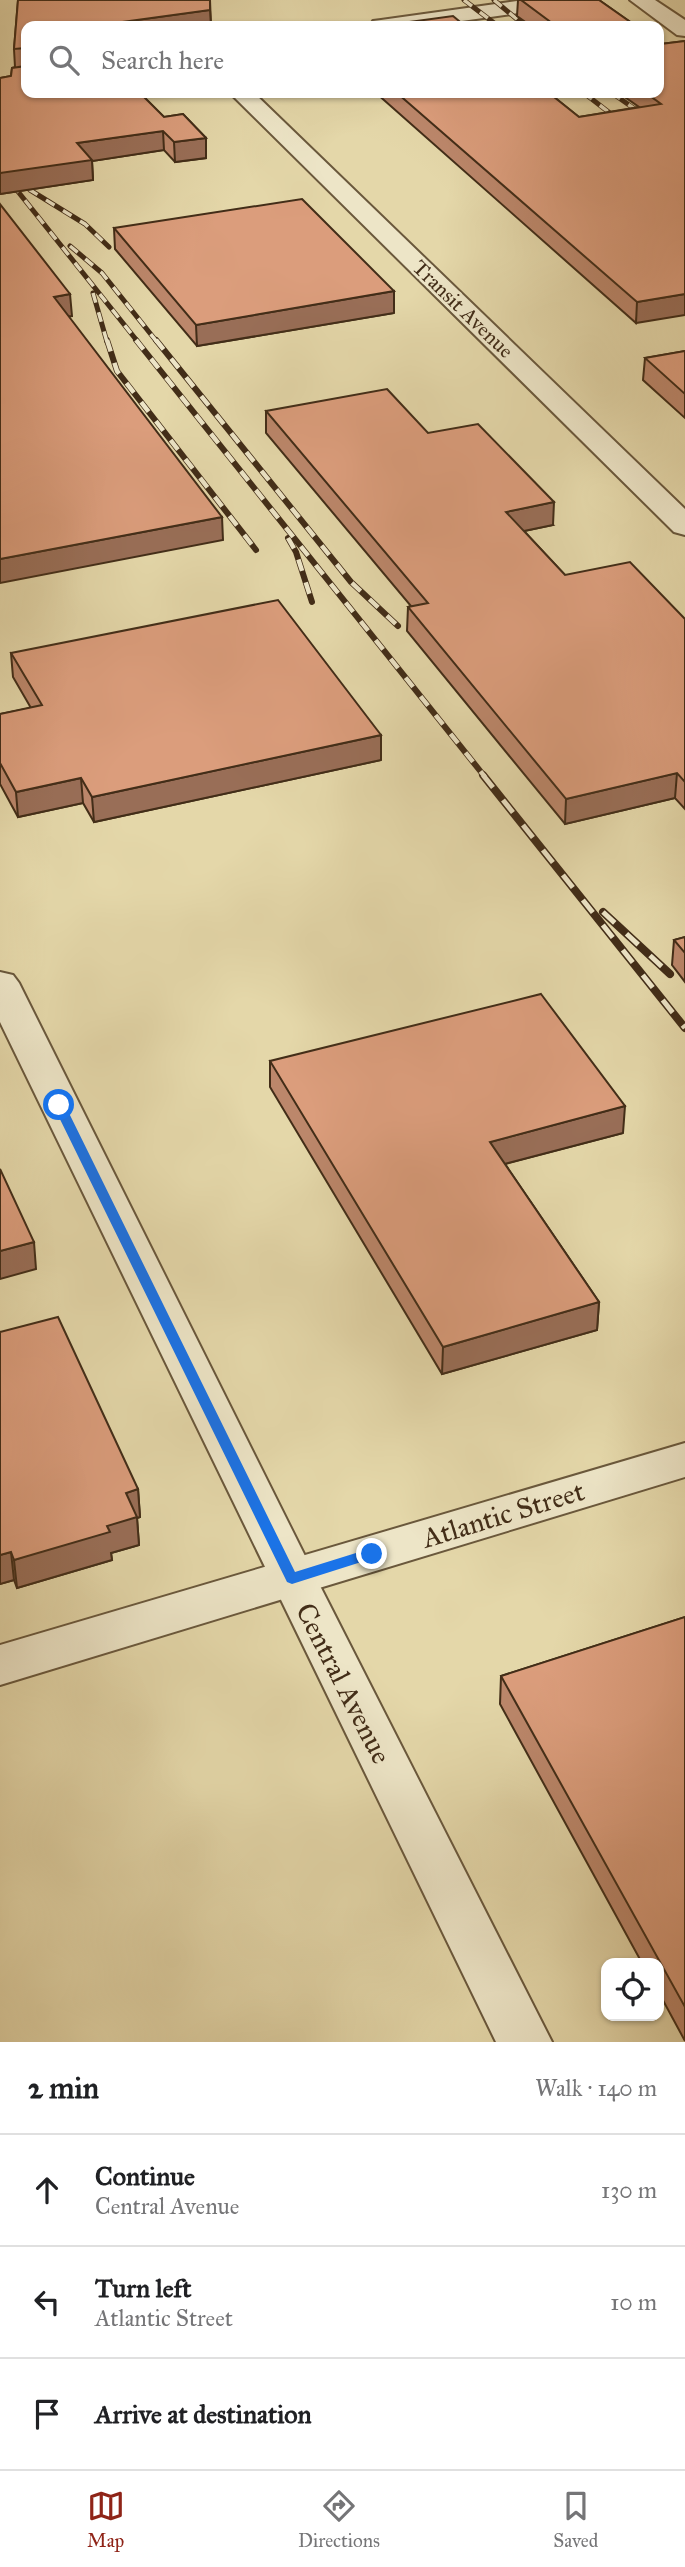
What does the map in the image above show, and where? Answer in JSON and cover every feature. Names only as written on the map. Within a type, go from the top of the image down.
[{"type":"street","points":[[417,21],[570,0]]},
{"type":"street","points":[[641,0],[685,30]]},
{"type":"street","name":"Transit Avenue","points":[[246,98],[685,526]]},
{"type":"street","name":"Central Avenue","points":[[0,983],[292,1578],[524,2042]]},
{"type":"street","name":"Atlantic Street","points":[[0,1665],[685,1460]]},
{"type":"building","points":[[18,0],[210,0],[210,10],[130,21],[21,21],[21,48],[14,49]]},
{"type":"building","points":[[521,0],[599,0],[629,21],[549,21]]},
{"type":"building","points":[[453,16],[459,21],[416,21]]},
{"type":"building","points":[[685,41],[685,294],[637,302],[403,98],[555,98],[579,117],[661,104],[653,98],[664,98],[664,44]]},
{"type":"building","points":[[21,67],[21,98],[145,98],[164,117],[183,114],[206,138],[174,142],[163,131],[77,143],[92,160],[0,173],[0,78],[11,76],[12,68]]},
{"type":"building","points":[[302,199],[394,291],[196,325],[114,228]]},
{"type":"building","points":[[0,204],[70,294],[54,297],[222,517],[0,559]]},
{"type":"building","points":[[685,351],[685,394],[645,358]]},
{"type":"building","points":[[387,389],[428,433],[478,424],[554,502],[506,512],[565,575],[630,562],[685,619],[685,782],[677,773],[566,799],[408,607],[428,603],[266,411]]},
{"type":"building","points":[[278,600],[381,735],[92,797],[81,778],[16,792],[0,763],[0,714],[42,705],[11,653]]},
{"type":"building","points":[[685,937],[685,953],[674,940]]},
{"type":"building","points":[[541,994],[625,1106],[490,1142],[599,1302],[443,1347],[270,1061]]},
{"type":"building","points":[[0,1169],[34,1242],[0,1251]]},
{"type":"building","points":[[58,1317],[138,1489],[126,1493],[137,1517],[107,1526],[110,1532],[14,1560],[11,1552],[0,1555],[0,1332]]},
{"type":"building","points":[[685,1617],[685,2007],[664,1969],[664,1958],[658,1958],[501,1676]]},
{"type":"railway","points":[[464,0],[491,21]]},
{"type":"railway","points":[[494,0],[519,21]]},
{"type":"railway","points":[[590,98],[624,124]]},
{"type":"railway","points":[[619,98],[649,119]]},
{"type":"railway","points":[[0,169],[138,342]]},
{"type":"railway","points":[[15,175],[30,190],[85,224],[109,247]]},
{"type":"railway","points":[[70,246],[102,273],[157,342]]},
{"type":"railway","points":[[93,293],[107,342]]},
{"type":"railway","points":[[107,340],[117,371],[256,550]]},
{"type":"railway","points":[[136,340],[485,777]]},
{"type":"railway","points":[[156,340],[351,582],[398,626]]},
{"type":"railway","points":[[288,538],[296,552],[312,602]]},
{"type":"railway","points":[[483,775],[685,1028]]},
{"type":"railway","points":[[603,912],[670,974]]},
{"type":"route","points":[[59,1105],[292,1578],[372,1554]]}]
